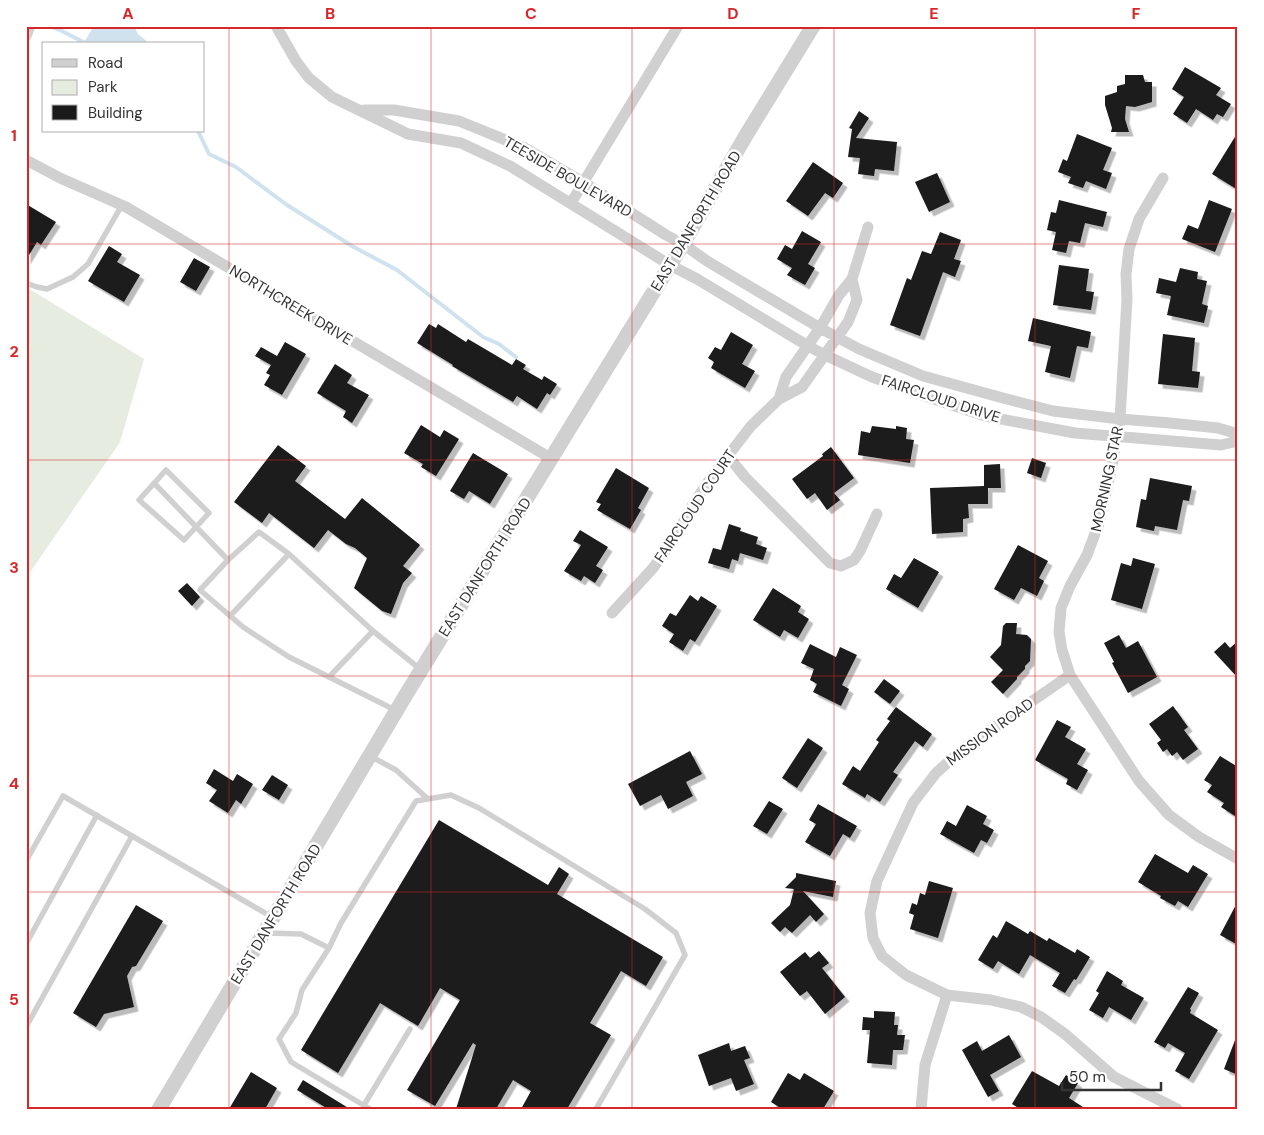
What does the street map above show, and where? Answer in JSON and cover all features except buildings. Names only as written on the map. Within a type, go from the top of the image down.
[{"type":"street","points":[[26,36],[30,26]]},
{"type":"street","name":"TEESIDE BOULEVARD","points":[[276,26],[296,61],[309,78],[332,97],[408,134],[461,143],[510,166],[670,265]]},
{"type":"street","points":[[570,203],[678,26]]},
{"type":"street","name":"EAST DANFORTH ROAD","points":[[159,1109],[397,711],[552,460],[813,26]]},
{"type":"street","name":"TEESIDE BOULEVARD","points":[[360,110],[394,110],[459,121],[523,147],[683,244]]},
{"type":"street","name":"NORTHCREEK DRIVE","points":[[26,160],[60,178],[122,205],[552,460]]},
{"type":"street","name":"MORNING STAR","points":[[1163,178],[1139,219],[1129,249],[1126,274],[1127,299],[1120,419],[1111,470],[1099,523],[1087,555],[1060,608],[1059,632],[1062,650],[1070,675],[1139,781],[1169,815],[1199,837],[1238,859]]},
{"type":"street","name":"FAIRCLOUD COURT","points":[[779,399],[786,377],[820,328],[839,295],[852,279],[868,227]]},
{"type":"street","name":"FAIRCLOUD DRIVE","points":[[683,244],[707,261],[858,349],[932,378],[1053,411],[1218,428],[1238,434]]},
{"type":"street","name":"FAIRCLOUD DRIVE","points":[[670,265],[697,279],[808,346],[872,377],[985,416],[1075,434],[1221,445],[1238,441]]},
{"type":"street","name":"FAIRCLOUD COURT","points":[[612,613],[654,568],[674,539],[692,506],[751,426],[779,399],[802,387],[848,322],[857,300],[852,279]]},
{"type":"street","points":[[728,456],[745,477],[830,563],[841,566],[854,560],[877,514]]},
{"type":"street","name":"MISSION ROAD","points":[[1070,675],[963,749],[936,773],[913,803],[877,881],[870,913],[873,938],[882,956],[906,974],[947,995],[992,1000],[1021,1007],[1041,1017],[1065,1034],[1114,1077],[1177,1109]]},
{"type":"street","points":[[921,1109],[925,1065],[947,995]]},
{"type":"lane","points":[[26,283],[47,289],[72,277],[88,264],[122,205]]},
{"type":"lane","points":[[166,470],[209,513],[184,540],[139,500],[154,483],[166,470]]},
{"type":"lane","points":[[154,483],[228,560]]},
{"type":"lane","points":[[397,711],[289,656],[242,627],[200,590],[228,560],[259,532],[289,554],[373,631],[422,671]]},
{"type":"lane","points":[[230,616],[289,554]]},
{"type":"lane","points":[[329,677],[373,631]]},
{"type":"lane","points":[[370,756],[396,770],[428,799]]},
{"type":"lane","points":[[370,1109],[291,1062],[279,1039],[296,1012],[302,990],[330,948],[341,923],[416,801],[451,795],[479,808],[645,909],[676,933],[684,955],[596,1109]]},
{"type":"lane","points":[[26,861],[63,796],[274,918]]},
{"type":"lane","points":[[26,944],[97,816]]},
{"type":"lane","points":[[26,1027],[132,836]]},
{"type":"lane","points":[[264,933],[301,934],[330,948]]},
{"type":"lane","points":[[364,1105],[410,1029]]},
{"type":"green space","points":[[26,287],[144,359],[120,442],[26,578]]},
{"type":"water","points":[[94,26],[134,26],[138,34],[148,42],[84,42]]},
{"type":"waterway","points":[[49,26],[83,42]]},
{"type":"waterway","points":[[198,132],[209,154],[236,167],[287,205],[352,246],[397,270],[483,337],[499,344],[516,357]]}]
